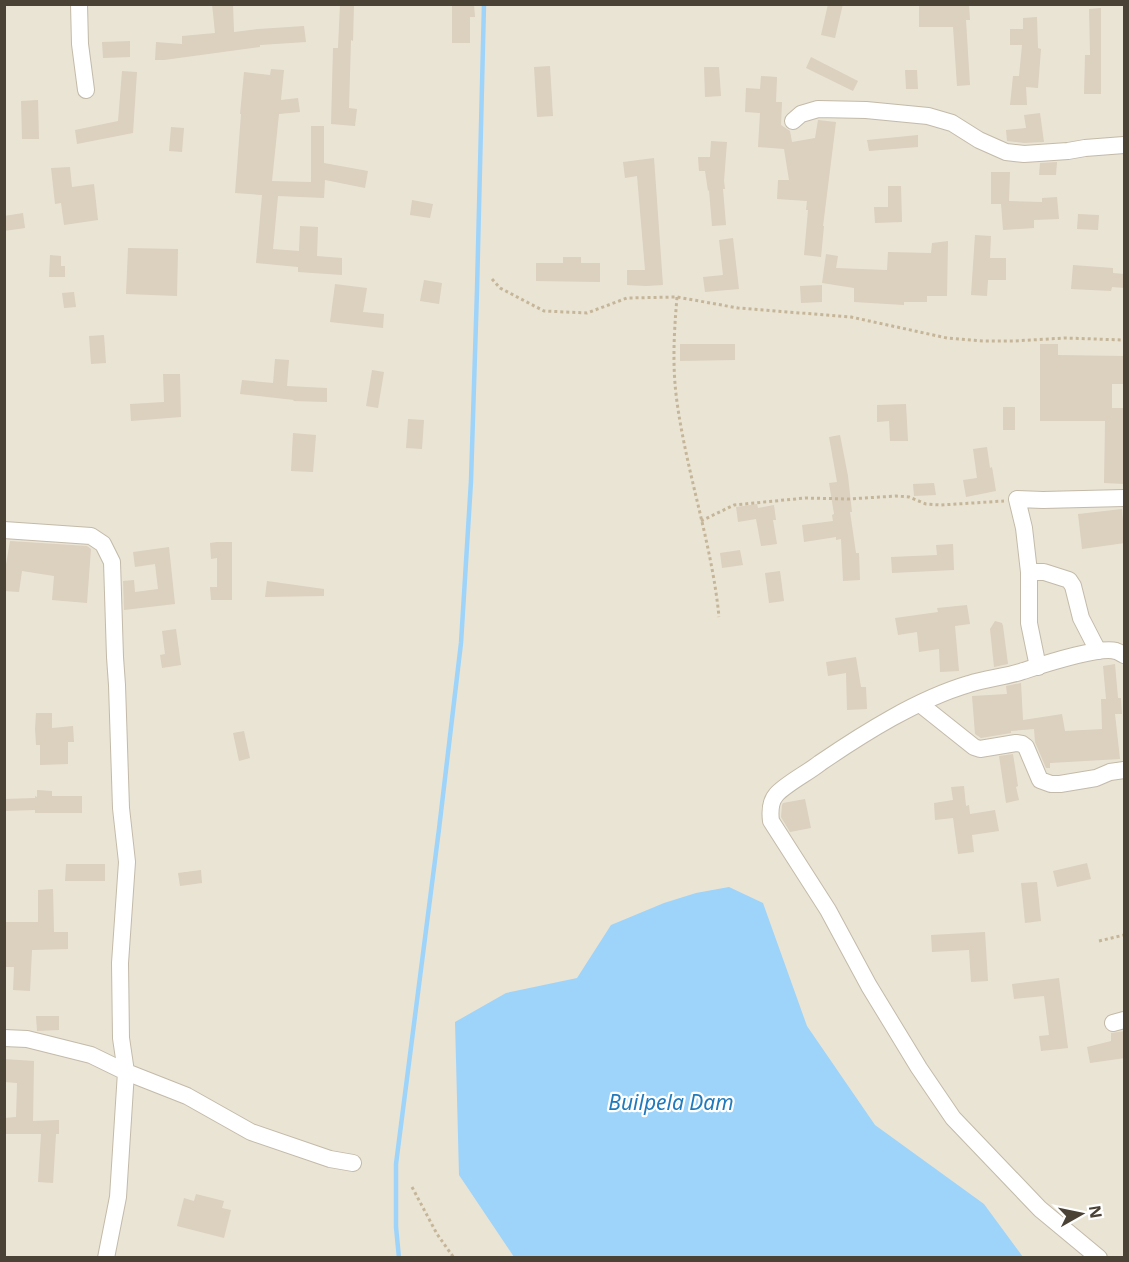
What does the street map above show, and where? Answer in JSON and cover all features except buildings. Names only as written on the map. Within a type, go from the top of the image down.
[{"type":"street","points":[[79,4],[80,44],[86,90]]},
{"type":"street","points":[[792,121],[801,114],[818,109],[866,110],[928,116],[952,123],[979,140],[1006,152],[1024,154],[1125,145]]},
{"type":"street","points":[[1038,667],[1029,623],[1029,572],[1024,528],[1017,500],[1125,498]]},
{"type":"street","points":[[4,530],[91,536],[103,544],[112,562],[121,798],[127,862],[120,963],[121,1038],[126,1072],[118,1197],[106,1257]]},
{"type":"street","points":[[1029,572],[1044,572],[1069,580],[1073,586],[1081,618],[1098,651]]},
{"type":"street","points":[[1099,1257],[1040,1209],[953,1118],[919,1068],[869,986],[828,910],[771,822],[770,810],[774,796],[827,759],[876,728],[941,694],[970,684],[1016,674],[1098,651],[1116,650],[1125,655]]},
{"type":"street","points":[[920,704],[974,747],[980,749],[1022,744],[1026,747],[1040,780],[1051,784],[1096,778],[1110,772],[1125,770]]},
{"type":"street","points":[[4,1038],[27,1039],[92,1055],[126,1072],[187,1096],[251,1132],[330,1159],[353,1163]]},
{"type":"path","points":[[492,279],[500,288],[544,312],[587,313],[627,298],[677,297],[738,308],[850,317],[947,338],[993,341],[1065,338],[1125,340]]},
{"type":"path","points":[[677,297],[673,347],[677,401],[687,463],[713,576],[719,617]]},
{"type":"path","points":[[701,521],[735,505],[804,498],[849,499],[896,496],[909,497],[926,504],[941,506],[1017,500]]},
{"type":"path","points":[[1099,941],[1125,935]]},
{"type":"path","points":[[412,1187],[437,1234],[454,1257]]},
{"type":"shaded area","points":[[5,5],[1124,5],[1124,1257],[5,1257]]},
{"type":"water","name":"Builpela Dam","points":[[729,887],[763,903],[807,1026],[875,1125],[984,1204],[1023,1257],[514,1257],[459,1175],[455,1022],[506,993],[577,978],[611,925],[664,903],[696,893]]},
{"type":"waterway","points":[[399,1258],[396,1227],[396,1164],[461,643],[471,481],[484,4]]}]
